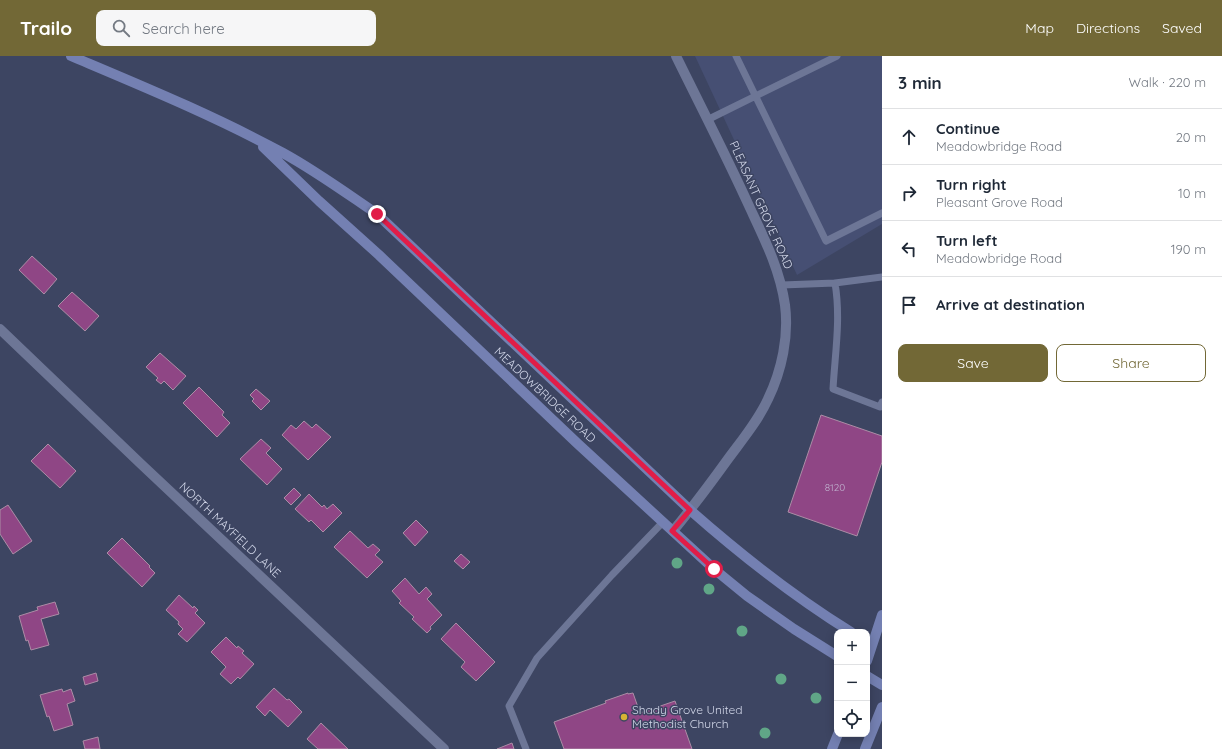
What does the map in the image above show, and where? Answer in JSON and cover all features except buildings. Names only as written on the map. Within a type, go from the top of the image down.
[{"type":"main road","name":"MEADOWBRIDGE ROAD","points":[[71,56],[163,95],[284,153],[328,180],[377,214],[690,510],[736,550],[786,588],[847,629]]},
{"type":"main road","name":"MEADOWBRIDGE ROAD","points":[[249,135],[266,149],[319,201],[385,261],[578,444],[714,569],[747,596],[794,629],[834,654]]},
{"type":"main road","points":[[882,615],[870,644],[882,651]]},
{"type":"main road","points":[[870,678],[882,685]]},
{"type":"main road","points":[[865,749],[882,707]]},
{"type":"main road","points":[[832,749],[837,737]]},
{"type":"street","name":"PLEASANT GROVE ROAD","points":[[672,531],[690,510],[755,423],[768,399],[778,372],[784,352],[786,326],[782,285],[774,262],[743,193],[676,56]]},
{"type":"street","name":"NORTH MAYFIELD LANE","points":[[0,328],[141,464],[444,749]]},
{"type":"lane","points":[[736,56],[826,241],[882,213]]},
{"type":"lane","points":[[707,120],[837,56]]},
{"type":"lane","points":[[782,285],[835,283],[882,277]]},
{"type":"lane","points":[[835,283],[838,302],[838,336],[833,389],[880,407],[882,402]]},
{"type":"lane","points":[[526,749],[509,706],[538,658],[612,575],[663,522]]},
{"type":"shaded area","points":[[695,56],[882,56],[882,224],[797,275]]},
{"type":"place","name":"Shady Grove United Methodist Church","points":[[624,717]]},
{"type":"route","points":[[377,214],[690,510],[672,531],[714,569]]}]
